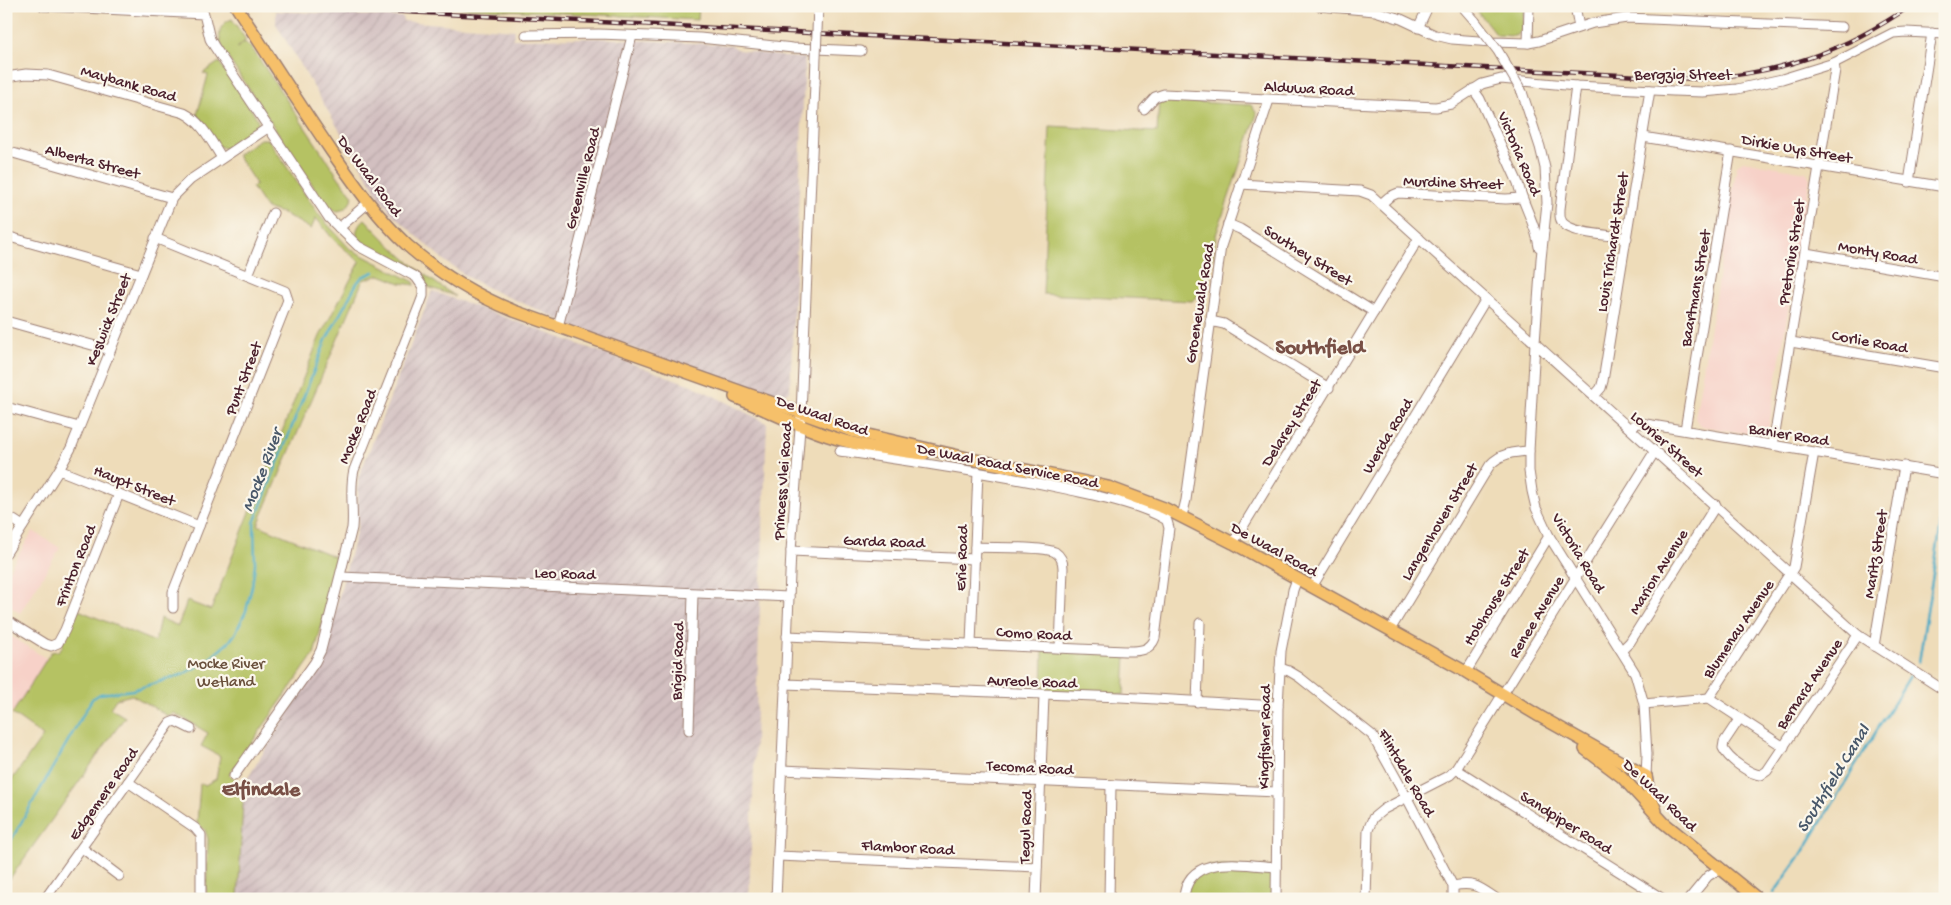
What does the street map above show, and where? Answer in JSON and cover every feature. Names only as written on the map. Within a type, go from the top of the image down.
[{"type":"main road","name":"De Waal Road","points":[[236,6],[368,203],[408,245],[455,282],[501,306],[668,367],[702,384],[800,426],[844,441],[869,447],[976,460]]},
{"type":"main road","name":"De Waal Road","points":[[668,367],[680,369],[855,432],[976,460],[1108,487],[1182,516],[1466,672],[1539,716],[1646,776]]},
{"type":"main road","name":"De Waal Road","points":[[1539,716],[1626,781],[1658,818],[1758,899]]},
{"type":"main road","points":[[1626,781],[1646,776]]},
{"type":"main road","name":"Victoria Road","points":[[1646,776],[1651,799],[1658,818]]},
{"type":"street","name":"Mocke Road","points":[[43,6],[204,14],[210,39],[214,46],[323,210],[338,228],[358,246],[416,277],[421,282],[424,292],[354,470],[352,484],[353,523],[325,639],[318,657],[234,776]]},
{"type":"street","name":"Princess Vlei Road","points":[[776,899],[791,551],[801,414],[818,6]]},
{"type":"street","points":[[1319,6],[1376,11],[1436,36],[1452,39],[1528,43],[1549,39],[1580,27],[1627,18],[1842,27]]},
{"type":"street","points":[[1418,28],[1426,11],[1426,6]]},
{"type":"street","name":"Victoria Road","points":[[1462,6],[1498,50],[1522,92],[1536,132],[1544,168],[1547,211],[1541,259],[1529,451],[1529,471],[1536,508],[1549,536],[1635,673],[1644,704],[1647,754],[1646,776]]},
{"type":"street","points":[[1528,43],[1529,6]]},
{"type":"street","points":[[1575,6],[1580,27]]},
{"type":"street","name":"Bergzig Street","points":[[1473,90],[1489,81],[1501,79],[1650,90],[1703,92],[1737,89],[1782,80],[1834,63],[1893,33],[1945,34]]},
{"type":"street","points":[[526,35],[599,34],[700,38],[793,48],[861,51]]},
{"type":"street","points":[[1909,182],[1932,34]]},
{"type":"street","name":"Greenville Road","points":[[558,327],[632,36]]},
{"type":"street","name":"Pretorius Street","points":[[1773,445],[1806,253],[1835,70],[1834,63]]},
{"type":"street","name":"Maybank Road","points":[[6,77],[26,74],[48,75],[184,113],[193,117],[202,126],[222,158]]},
{"type":"street","points":[[1576,86],[1560,209],[1562,223],[1576,230],[1627,238]]},
{"type":"street","name":"Victoria Road","points":[[1473,90],[1480,99],[1518,183],[1521,198],[1531,215],[1537,233],[1541,259]]},
{"type":"street","name":"Alduwa Road","points":[[1144,109],[1155,97],[1164,94],[1436,107],[1458,101],[1473,90]]},
{"type":"street","name":"Louis Trichardt Street","points":[[1594,396],[1601,388],[1603,381],[1650,90]]},
{"type":"street","name":"Groenewald Road","points":[[1182,516],[1186,500],[1221,246],[1269,100]]},
{"type":"street","name":"Keswick Street","points":[[6,553],[59,470],[80,427],[172,198],[190,180],[269,127]]},
{"type":"street","name":"Dirkie Uys Street","points":[[1643,137],[1945,188]]},
{"type":"street","name":"Alberta Street","points":[[6,151],[172,198]]},
{"type":"street","name":"Baartmans Street","points":[[1685,430],[1731,151]]},
{"type":"street","points":[[1240,184],[1360,191],[1367,193],[1381,204]]},
{"type":"street","name":"Murdine Street","points":[[1381,204],[1389,197],[1398,193],[1521,198]]},
{"type":"street","points":[[338,228],[368,203]]},
{"type":"street","name":"Lourier Street","points":[[1381,204],[1858,635],[1945,691]]},
{"type":"street","points":[[248,275],[273,213]]},
{"type":"street","name":"Southey Street","points":[[1228,224],[1240,229],[1374,312]]},
{"type":"street","points":[[6,236],[141,274]]},
{"type":"street","name":"Punt Street","points":[[155,238],[285,291],[288,300],[174,592],[173,608]]},
{"type":"street","name":"Delarey Street","points":[[1233,543],[1419,238]]},
{"type":"street","name":"Monty Road","points":[[1806,253],[1945,277]]},
{"type":"street","name":"Werda Road","points":[[1312,587],[1486,299]]},
{"type":"street","points":[[6,321],[110,350]]},
{"type":"street","points":[[1210,321],[1224,324],[1328,388]]},
{"type":"street","name":"Corlie Road","points":[[1791,342],[1945,368]]},
{"type":"street","points":[[6,407],[80,427]]},
{"type":"street","name":"Banier Road","points":[[1631,429],[1640,423],[1945,474]]},
{"type":"street","name":"De Waal Road Service Road","points":[[840,450],[978,472],[1103,497],[1147,511],[1167,521]]},
{"type":"street","name":"Langenhoven Street","points":[[1390,630],[1490,465],[1507,453],[1529,451]]},
{"type":"street","name":"Renee Avenue","points":[[1456,769],[1655,451]]},
{"type":"street","name":"Blumenau Avenue","points":[[1709,698],[1791,574],[1796,562],[1814,452]]},
{"type":"street","name":"Maritz Street","points":[[1874,646],[1904,466]]},
{"type":"street","name":"Haupt Street","points":[[59,470],[199,526]]},
{"type":"street","name":"Erie Road","points":[[971,644],[978,472]]},
{"type":"street","name":"Frinton Road","points":[[6,620],[45,644],[54,645],[61,638],[119,494]]},
{"type":"street","name":"Marion Avenue","points":[[1622,650],[1630,642],[1716,505]]},
{"type":"street","points":[[6,515],[23,526]]},
{"type":"street","name":"Como Road","points":[[787,636],[1139,651],[1150,648],[1153,643],[1167,547],[1169,528],[1167,521]]},
{"type":"street","name":"Hobhouse Street","points":[[1466,672],[1549,536]]},
{"type":"street","points":[[975,547],[1048,550],[1060,556],[1063,562],[1060,648]]},
{"type":"street","name":"Garda Road","points":[[791,551],[975,559]]},
{"type":"street","name":"Leo Road","points":[[341,577],[789,597]]},
{"type":"street","name":"Kingfisher Road","points":[[1276,899],[1280,668],[1292,590],[1297,579]]},
{"type":"street","name":"Brigid Road","points":[[689,730],[693,594]]},
{"type":"street","points":[[1197,702],[1200,623]]},
{"type":"street","name":"Bernard Avenue","points":[[1740,718],[1724,742],[1723,748],[1727,755],[1754,773],[1761,775],[1767,771],[1784,747],[1858,635]]},
{"type":"street","name":"Flintdale Road","points":[[1280,668],[1290,671],[1299,677],[1372,735],[1453,886],[1453,899]]},
{"type":"street","name":"Aureole Road","points":[[785,684],[1278,706]]},
{"type":"street","name":"Tegul Road","points":[[1036,899],[1044,696]]},
{"type":"street","points":[[1644,704],[1709,698],[1784,747]]},
{"type":"street","name":"Edgemere Road","points":[[45,899],[172,722],[181,722],[192,729]]},
{"type":"street","points":[[1366,899],[1368,830],[1373,818],[1384,809],[1407,798],[1456,769]]},
{"type":"street","name":"Sandpiper Road","points":[[1456,769],[1663,899]]},
{"type":"street","name":"Tecoma Road","points":[[782,770],[1277,792]]},
{"type":"street","points":[[128,782],[195,828],[201,835],[201,899]]},
{"type":"street","points":[[1108,899],[1112,785]]},
{"type":"street","points":[[82,848],[119,876]]},
{"type":"street","name":"Flambor Road","points":[[778,856],[1037,867]]},
{"type":"street","points":[[1184,899],[1184,893],[1190,881],[1198,871],[1207,866],[1218,864],[1276,867]]},
{"type":"street","points":[[1689,899],[1708,876],[1721,868]]},
{"type":"street","points":[[1453,886],[1475,885],[1497,899]]},
{"type":"shaded area","points":[[276,11],[403,17],[403,21],[515,30],[513,39],[596,38],[731,45],[739,50],[805,58],[790,391],[776,398],[571,327],[548,314],[471,279],[446,262],[392,214],[380,198],[276,24]]},
{"type":"shaded area","points":[[1743,161],[1806,172],[1810,178],[1768,431],[1762,436],[1700,426],[1695,418],[1737,165]]},
{"type":"shaded area","points":[[432,291],[694,386],[767,423],[749,899],[238,899],[244,784],[323,656],[358,525],[358,479]]},
{"type":"shaded area","points":[[33,531],[60,548],[20,613],[6,604],[6,575]]},
{"type":"shaded area","points":[[6,633],[47,659],[13,712],[6,707]]},
{"type":"green space","points":[[429,6],[699,6],[698,20]]},
{"type":"green space","points":[[1473,6],[1524,6],[1522,31],[1515,36],[1497,35]]},
{"type":"green space","points":[[232,19],[246,40],[237,48],[245,42],[253,50],[353,196],[345,209],[336,211],[326,205],[224,52],[220,42],[220,33],[223,25]]},
{"type":"green space","points":[[219,62],[257,118],[259,125],[256,131],[226,149],[219,146],[197,115],[208,75],[203,73]]},
{"type":"green space","points":[[1159,100],[1251,105],[1257,114],[1216,235],[1208,289],[1192,301],[1043,294],[1050,126],[1157,132]]},
{"type":"green space","name":"Mocke River Wetland","points":[[260,139],[268,139],[319,215],[350,249],[414,282],[415,285],[400,283],[380,275],[363,280],[258,525],[340,559],[314,654],[229,775],[244,784],[238,899],[206,899],[208,839],[205,830],[197,823],[200,784],[205,785],[216,779],[220,756],[201,746],[208,733],[174,713],[168,716],[132,695],[116,699],[110,708],[125,717],[6,884],[6,788],[43,736],[12,714],[51,652],[58,651],[63,646],[62,644],[76,609],[155,642],[160,618],[178,626],[187,601],[211,610],[320,336],[360,262],[333,239],[316,218],[311,229],[285,214],[266,208],[252,187],[256,184],[237,155]]},
{"type":"green space","points":[[365,219],[407,260],[455,296],[428,287],[418,273],[361,242],[357,236],[357,230]]},
{"type":"green space","points":[[1043,651],[1126,654],[1124,695],[1042,692]]},
{"type":"green space","points":[[1207,866],[1276,867],[1276,899],[1184,899],[1190,881]]},
{"type":"waterway","name":"Mocke River","points":[[6,849],[92,699],[100,694],[133,690],[184,674],[208,660],[229,642],[235,634],[246,611],[252,586],[255,564],[254,523],[326,340],[357,283],[362,277],[374,272]]},
{"type":"waterway","name":"Southfield Canal","points":[[1919,662],[1942,518],[1945,513]]},
{"type":"waterway","name":"Southfield Canal","points":[[1774,893],[1801,855],[1910,676]]},
{"type":"railway","points":[[291,6],[1698,79],[1756,72],[1809,58],[1860,36],[1910,6]]},
{"type":"district","name":"Southfield","points":[[1320,346]]},
{"type":"district","name":"Elfindale","points":[[261,788]]}]
